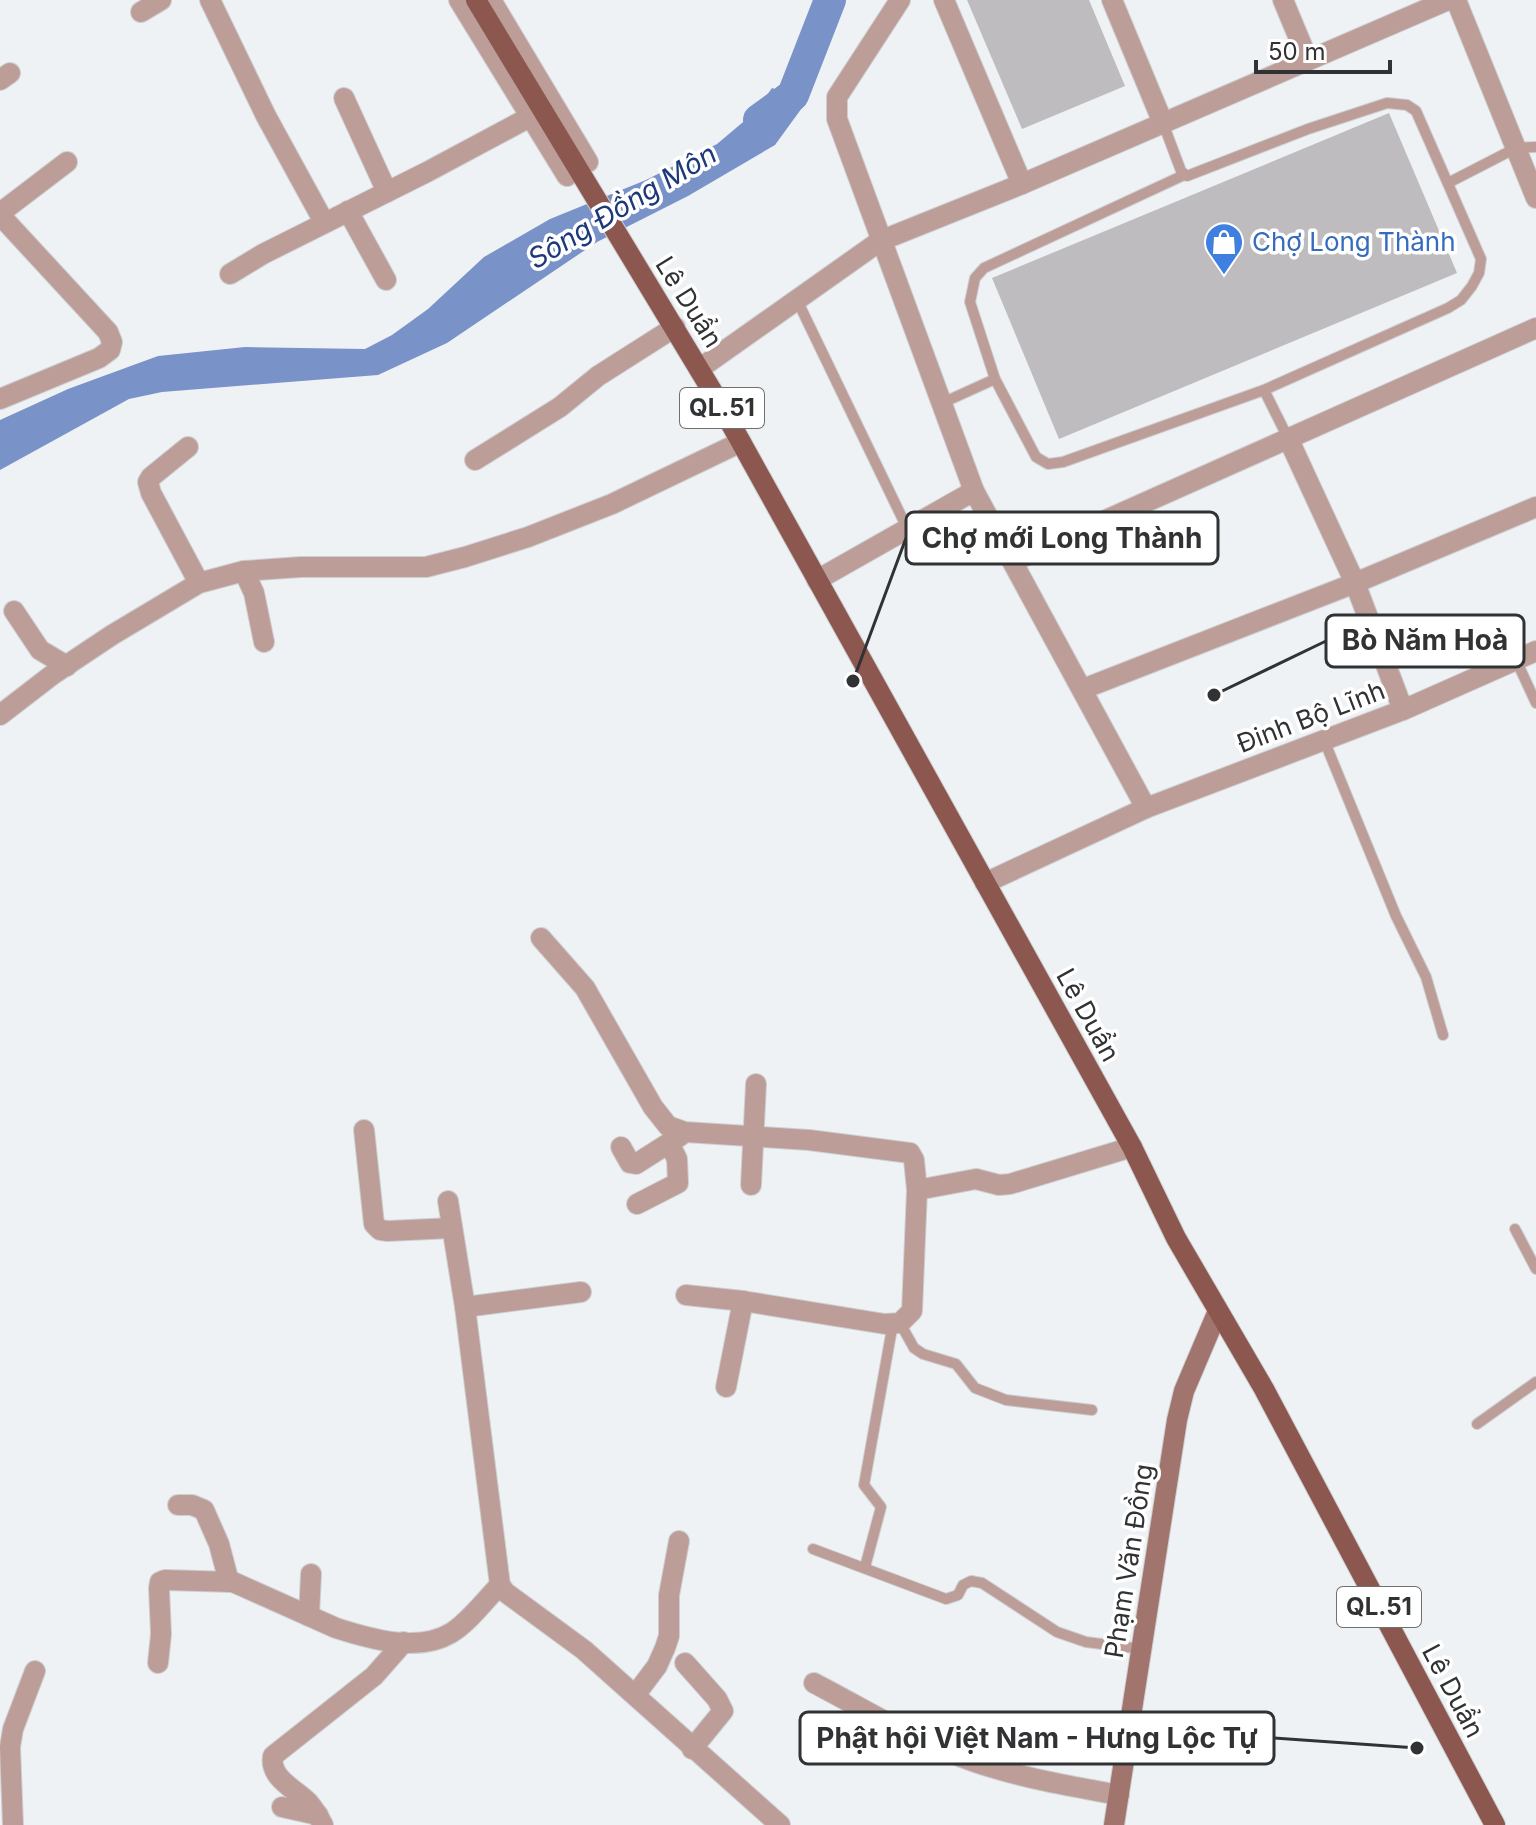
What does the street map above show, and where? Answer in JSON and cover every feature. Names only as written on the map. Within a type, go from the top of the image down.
[{"type":"main road","name":"QL.51","points":[[476,0],[537,113],[578,169]]},
{"type":"main road","name":"Lê Duẩn","points":[[578,169],[741,442],[1132,1147],[1176,1238],[1271,1403],[1495,1825]]},
{"type":"main road","name":"Phạm Văn Đồng","points":[[1114,1825],[1177,1420],[1184,1391],[1218,1311]]},
{"type":"street","points":[[141,12],[161,0]]},
{"type":"street","points":[[210,0],[266,116],[324,222]]},
{"type":"street","points":[[230,274],[537,113],[459,0]]},
{"type":"street","points":[[491,0],[578,169]]},
{"type":"street","points":[[900,0],[837,97],[837,119],[974,491],[1146,808]]},
{"type":"street","points":[[944,0],[1022,184]]},
{"type":"street","points":[[1112,0],[1163,123]]},
{"type":"street","points":[[1283,0],[1308,60]]},
{"type":"street","points":[[699,369],[880,241],[1022,184],[1448,0]]},
{"type":"street","points":[[1456,0],[1526,148],[1536,198]]},
{"type":"street","points":[[344,98],[387,192]]},
{"type":"street","points":[[0,399],[99,358],[110,350],[112,342],[108,332],[0,214],[67,162]]},
{"type":"street","points":[[348,211],[386,280]]},
{"type":"street","points":[[475,460],[560,407],[598,376],[675,327]]},
{"type":"street","points":[[1014,561],[1536,328]]},
{"type":"street","points":[[1288,438],[1355,583],[1403,710]]},
{"type":"street","points":[[0,715],[112,635],[199,583],[244,571],[301,567],[426,567],[528,537],[612,504],[741,442]]},
{"type":"street","points":[[188,447],[148,482],[199,583]]},
{"type":"street","points":[[817,580],[974,491]]},
{"type":"street","points":[[1083,689],[1355,583],[1536,507]]},
{"type":"street","points":[[244,571],[254,593],[264,642]]},
{"type":"street","points":[[14,611],[40,650],[67,666]]},
{"type":"street","name":"Đinh Bộ Lĩnh","points":[[985,883],[1146,808],[1403,710],[1536,651]]},
{"type":"street","points":[[541,938],[585,988],[653,1107],[678,1138],[678,1183],[637,1204]]},
{"type":"street","points":[[751,1185],[756,1084]]},
{"type":"street","points":[[364,1130],[374,1224],[380,1230],[388,1231],[452,1228]]},
{"type":"street","points":[[621,1147],[630,1163],[636,1164],[678,1138],[754,1135],[910,1153],[914,1160],[917,1190],[912,1311],[896,1323],[686,1295]]},
{"type":"street","points":[[917,1190],[976,1179],[999,1185],[1010,1184],[1132,1147]]},
{"type":"street","points":[[448,1201],[465,1307],[500,1585],[636,1694],[692,1749],[780,1825]]},
{"type":"street","points":[[465,1307],[581,1292]]},
{"type":"street","points":[[726,1387],[743,1301]]},
{"type":"street","points":[[178,1505],[192,1505],[204,1510],[219,1544],[229,1582]]},
{"type":"street","points":[[636,1694],[657,1666],[669,1636],[669,1595],[679,1541]]},
{"type":"street","points":[[309,1616],[311,1574]]},
{"type":"street","points":[[158,1663],[160,1582],[229,1582],[353,1634],[404,1642],[437,1640],[454,1631],[500,1585]]},
{"type":"street","points":[[320,1820],[308,1802],[282,1780],[272,1764],[273,1756],[374,1676],[404,1642]]},
{"type":"street","points":[[685,1663],[717,1699],[723,1711],[692,1749]]},
{"type":"street","points":[[13,1825],[5,1781],[13,1729],[35,1671]]},
{"type":"street","points":[[814,1683],[915,1736],[972,1761],[1034,1780],[1119,1795]]},
{"type":"street","points":[[282,1807],[320,1820]]},
{"type":"lane","points":[[1387,103],[1407,105],[1416,111],[1448,183],[1481,259],[1479,273],[1461,300],[1264,390],[1063,462],[1048,464],[1036,457],[995,379],[970,302],[975,278],[984,268],[1184,175],[1387,103]]},
{"type":"lane","points":[[1163,123],[1184,175]]},
{"type":"lane","points":[[1448,183],[1526,148]]},
{"type":"lane","points":[[797,300],[907,528]]},
{"type":"lane","points":[[940,404],[995,379]]},
{"type":"lane","points":[[1264,390],[1288,438]]},
{"type":"lane","points":[[1516,660],[1536,703]]},
{"type":"lane","points":[[1324,740],[1396,916],[1426,977],[1443,1035]]},
{"type":"lane","points":[[1515,1229],[1536,1269]]},
{"type":"lane","points":[[896,1323],[914,1348],[923,1354],[956,1364],[975,1388],[1006,1400],[1092,1410]]},
{"type":"lane","points":[[865,1567],[881,1507],[864,1485],[896,1323]]},
{"type":"lane","points":[[1477,1424],[1536,1382]]},
{"type":"lane","points":[[813,1549],[946,1599],[958,1595],[963,1585],[971,1581],[982,1583],[1057,1632],[1086,1642],[1143,1649]]},
{"type":"water","name":"Sông Đồng Môn","points":[[772,88],[807,101],[775,145],[688,196],[597,242],[447,343],[378,375],[162,392],[129,399],[0,470],[0,420],[68,389],[158,356],[245,347],[365,349],[392,335],[428,309],[484,257],[550,219],[646,180],[717,144],[755,112]]},
{"type":"building","points":[[967,0],[1089,0],[1125,86],[1022,129]]},
{"type":"building","name":"Chợ Long Thành","points":[[1389,113],[1457,273],[1059,439],[992,278]]},
{"type":"waterway","name":"Sông Đồng Môn","points":[[759,120],[793,95],[830,0]]},
{"type":"place","name":"Chợ Long Thành","points":[[1224,276]]},
{"type":"place","name":"Chợ mới Long Thành","points":[[853,681]]},
{"type":"place","name":"Bò Năm Hoà","points":[[1214,695]]},
{"type":"place","name":"Phật hội Việt Nam - Hưng Lộc Tự","points":[[1417,1748]]}]
